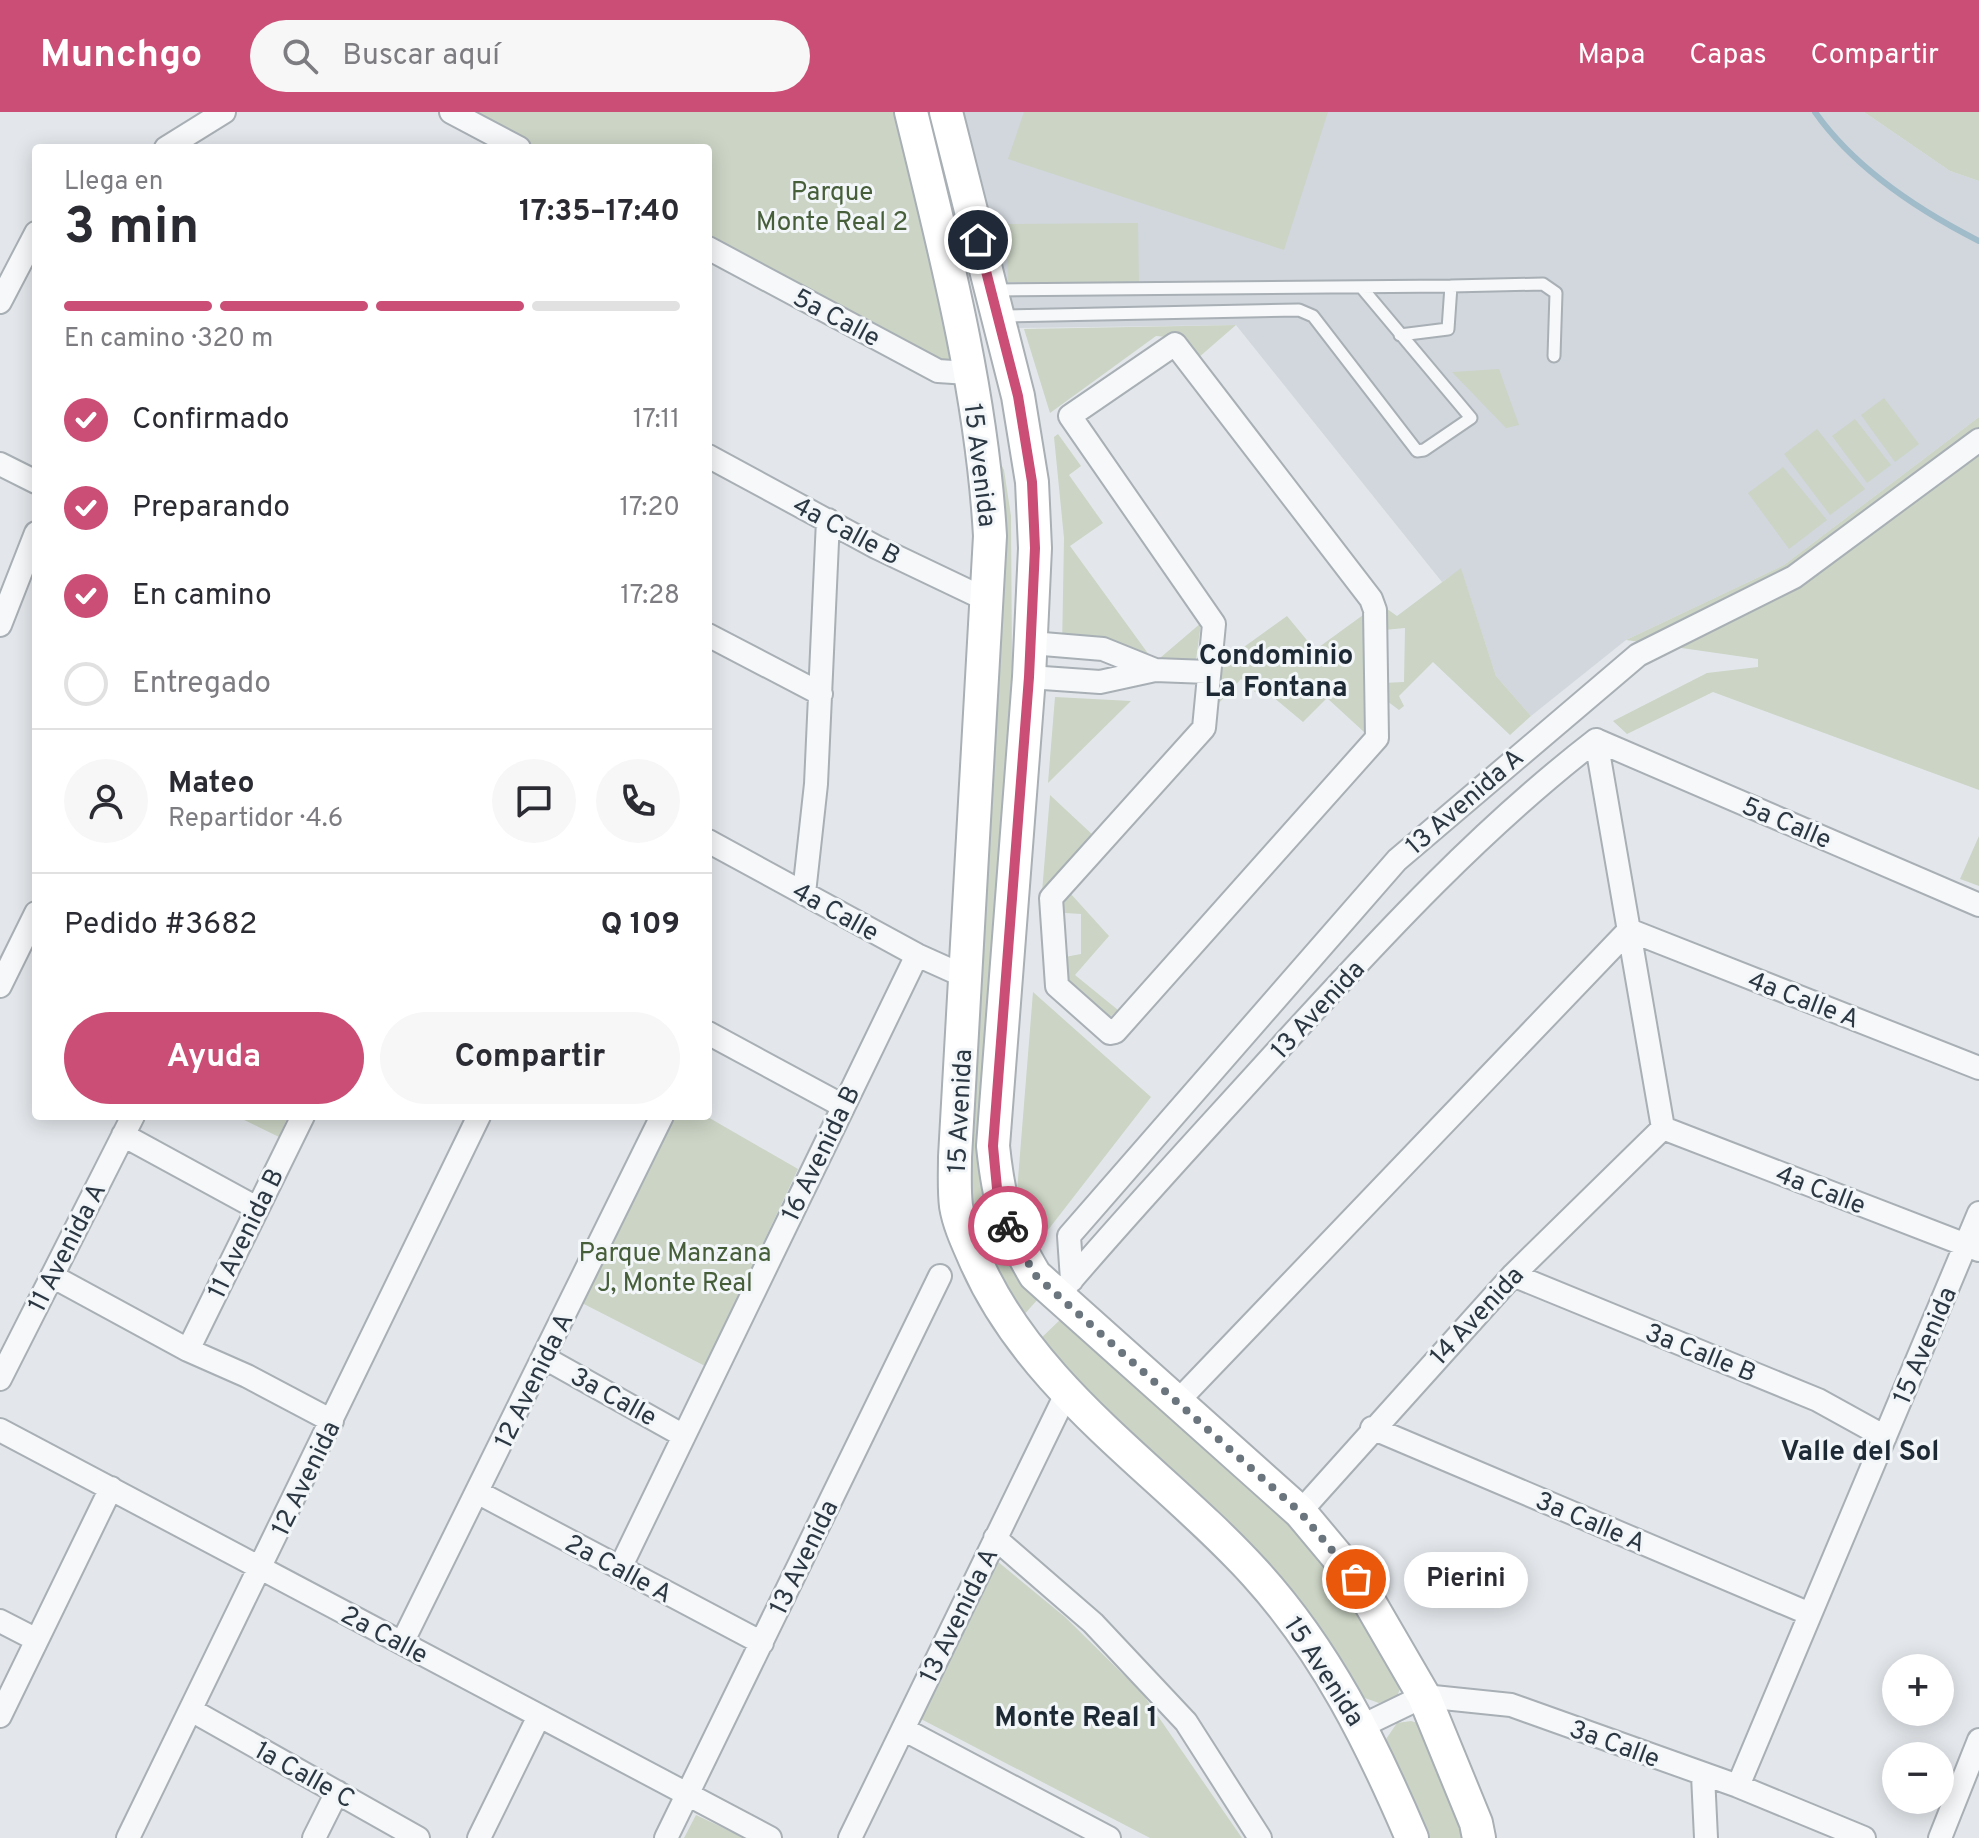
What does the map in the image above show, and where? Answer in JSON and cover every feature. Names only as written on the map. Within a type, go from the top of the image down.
[{"type":"main road","name":"15 Avenida","points":[[911,112],[944,245],[968,373],[987,481],[990,536],[955,1157],[956,1207],[988,1290],[1019,1335],[1067,1392],[1255,1573],[1314,1645],[1362,1726],[1412,1838]]},
{"type":"main road","name":"15 Avenida","points":[[946,112],[1018,396],[1032,482],[1040,644],[1018,815],[993,1146],[998,1199],[1013,1238],[1035,1275],[1064,1288],[1178,1401],[1300,1512],[1356,1579],[1424,1696],[1476,1823],[1479,1838]]},
{"type":"main road","points":[[968,373],[988,393],[1032,482]]},
{"type":"main road","points":[[1019,1335],[1064,1288]]},
{"type":"street","points":[[172,144],[224,112]]},
{"type":"street","points":[[451,112],[511,144]]},
{"type":"street","name":"5a Calle","points":[[712,250],[938,371],[968,373]]},
{"type":"street","points":[[0,302],[26,277],[32,251]]},
{"type":"street","points":[[1175,344],[1371,599],[1375,610],[1377,738],[1115,1032],[1110,1033],[1057,986],[1051,898],[1200,734],[1204,728],[1208,672],[1212,619],[1070,416],[1175,344]]},
{"type":"street","name":"13 Avenida A","points":[[1064,1288],[1069,1236],[1397,860],[1638,655],[1794,577],[1979,440]]},
{"type":"street","name":"4a Calle B","points":[[712,458],[987,600]]},
{"type":"street","points":[[0,464],[32,480]]},
{"type":"street","points":[[804,893],[816,784],[828,520]]},
{"type":"street","points":[[0,625],[32,543]]},
{"type":"street","points":[[712,637],[821,694]]},
{"type":"street","points":[[1040,644],[1103,649],[1155,670]]},
{"type":"street","points":[[1038,678],[1100,682],[1155,670],[1208,672]]},
{"type":"street","points":[[1596,740],[1663,1128]]},
{"type":"street","name":"5a Calle","points":[[1596,740],[1979,905]]},
{"type":"street","name":"13 Avenida","points":[[1064,1288],[1324,1000],[1452,867],[1530,791],[1596,740]]},
{"type":"street","name":"4a Calle","points":[[712,843],[917,955],[966,977]]},
{"type":"street","points":[[0,986],[32,921]]},
{"type":"street","points":[[1178,1401],[1629,930]]},
{"type":"street","name":"4a Calle A","points":[[1629,930],[1979,1068]]},
{"type":"street","name":"16 Avenida B","points":[[620,1568],[917,955]]},
{"type":"street","points":[[712,1035],[843,1106]]},
{"type":"street","name":"11 Avenida B","points":[[188,1350],[301,1120]]},
{"type":"street","name":"12 Avenida","points":[[128,1838],[262,1569],[477,1120]]},
{"type":"street","name":"12 Avenida A","points":[[402,1643],[660,1120]]},
{"type":"street","points":[[128,1125],[257,1208]]},
{"type":"street","name":"11 Avenida A","points":[[0,1379],[128,1125]]},
{"type":"street","name":"4a Calle","points":[[1663,1128],[1972,1248]]},
{"type":"street","name":"14 Avenida","points":[[1300,1512],[1372,1428],[1513,1275],[1663,1128]]},
{"type":"street","name":"15 Avenida","points":[[1738,1786],[1885,1437],[1972,1248],[1979,1213]]},
{"type":"street","name":"3a Calle B","points":[[1513,1275],[1818,1400],[1885,1437]]},
{"type":"street","points":[[52,1276],[188,1350],[332,1421]]},
{"type":"street","name":"13 Avenida","points":[[666,1838],[940,1276]]},
{"type":"street","name":"3a Calle","points":[[543,1357],[684,1436]]},
{"type":"street","name":"13 Avenida A","points":[[850,1838],[1067,1392]]},
{"type":"street","name":"3a Calle A","points":[[1372,1428],[1810,1614]]},
{"type":"street","name":"2a Calle","points":[[0,1430],[770,1838]]},
{"type":"street","points":[[0,1716],[111,1488]]},
{"type":"street","name":"2a Calle A","points":[[477,1492],[762,1643]]},
{"type":"street","points":[[995,1538],[1093,1623],[1186,1722],[1260,1838]]},
{"type":"street","points":[[0,1621],[37,1640]]},
{"type":"street","points":[[1362,1726],[1424,1696]]},
{"type":"street","name":"3a Calle","points":[[1424,1696],[1511,1705],[1738,1786],[1864,1838]]},
{"type":"street","name":"1a Calle C","points":[[191,1710],[418,1838]]},
{"type":"street","points":[[479,1838],[539,1716]]},
{"type":"street","points":[[903,1729],[1109,1838]]},
{"type":"street","points":[[1940,1838],[1979,1740]]},
{"type":"street","points":[[1703,1775],[1706,1838]]},
{"type":"street","points":[[314,1838],[337,1792]]},
{"type":"lane","points":[[993,303],[1543,284],[1556,293],[1554,356]]},
{"type":"lane","points":[[1400,335],[1448,329],[1451,286]]},
{"type":"lane","points":[[993,303],[1299,310],[1313,316],[1417,451],[1424,450],[1471,418],[1362,288]]},
{"type":"shaded area","points":[[956,112],[1864,112],[1950,171],[1979,181],[1979,417],[1784,565],[1626,640],[1531,716],[1496,676],[1461,569],[1442,582],[1236,325],[1012,328]]},
{"type":"green space","name":"Parque Monte Real 2","points":[[455,112],[904,112],[956,376],[712,247],[712,144],[516,144]]},
{"type":"green space","points":[[1024,112],[1328,112],[1284,250],[1008,159]]},
{"type":"green space","points":[[1864,112],[1979,112],[1979,181],[1950,171]]},
{"type":"green space","points":[[1138,223],[1139,283],[1008,282],[1006,224]]},
{"type":"green space","points":[[1236,325],[1198,358],[1179,338],[1156,336],[1050,413],[1024,329]]},
{"type":"green space","points":[[1499,369],[1519,425],[1506,428],[1452,372]]},
{"type":"green space","points":[[1884,398],[1919,444],[1895,462],[1861,415]]},
{"type":"green space","points":[[1979,417],[1979,790],[1713,692],[1627,734],[1613,721],[1707,673],[1758,667],[1758,659],[1626,640],[1784,565]]},
{"type":"green space","points":[[1855,419],[1891,465],[1867,483],[1832,436]]},
{"type":"green space","points":[[983,429],[1004,470],[1011,516],[1012,666],[981,1139],[985,1185],[994,1225],[1011,1261],[1038,1299],[1022,1317],[969,1211]]},
{"type":"green space","points":[[1817,429],[1865,489],[1830,515],[1784,454]]},
{"type":"green space","points":[[1058,434],[1081,466],[1069,475],[1103,523],[1070,546],[1152,659],[1062,650],[1064,538],[1054,437]]},
{"type":"green space","points":[[1783,467],[1827,520],[1789,549],[1748,493]]},
{"type":"green space","points":[[1461,568],[1496,676],[1531,716],[1510,735],[1433,662],[1399,696],[1404,706],[1399,710],[1383,698],[1383,683],[1404,682],[1405,628],[1384,630],[1383,606],[1397,616]]},
{"type":"green space","points":[[1363,615],[1364,732],[1327,698],[1303,722],[1261,687],[1255,692],[1241,679],[1218,704],[1219,665],[1287,616],[1315,650]]},
{"type":"green space","points":[[1201,623],[1196,660],[1191,667],[1153,664]]},
{"type":"green space","points":[[1055,697],[1131,701],[1048,783]]},
{"type":"green space","points":[[1050,795],[1095,837],[1042,892]]},
{"type":"green space","points":[[1979,836],[1979,886],[1960,879]]},
{"type":"green space","points":[[1070,893],[1109,936],[1075,975],[1118,1010],[1108,1019],[1063,978],[1065,957],[1081,954],[1081,914],[1065,913],[1062,900]]},
{"type":"green space","points":[[1033,992],[1151,1097],[1041,1239],[1030,1233],[1016,1204]]},
{"type":"green space","name":"Parque Manzana J, Monte Real","points":[[712,1119],[798,1169],[705,1366],[582,1303],[670,1120]]},
{"type":"green space","points":[[244,1120],[286,1120],[279,1137]]},
{"type":"green space","points":[[1063,1317],[1168,1407],[1290,1525],[1343,1590],[1403,1680],[1397,1697],[1379,1703],[1359,1696],[1037,1342]]},
{"type":"green space","points":[[997,1561],[1065,1617],[1142,1693],[1242,1838],[1150,1838],[921,1719]]},
{"type":"green space","points":[[1411,1721],[1424,1725],[1466,1838],[1429,1838],[1384,1742],[1397,1723]]},
{"type":"green space","points":[[696,1815],[745,1838],[684,1838]]},
{"type":"waterway","points":[[1815,112],[1868,170],[1911,202],[1979,241]]},
{"type":"way so far","points":[[1008,1226],[1035,1275],[1300,1512],[1356,1579]]},
{"type":"place","name":"Pierini","points":[[1356,1579]]},
{"type":"district","name":"Condominio La Fontana","points":[[1276,670]]},
{"type":"district","name":"Valle del Sol","points":[[1860,1450]]},
{"type":"district","name":"Monte Real 1","points":[[1076,1716]]},
{"type":"route","points":[[978,240],[1018,396],[1032,482],[1035,548],[1029,677],[993,1146],[998,1199],[1008,1226]]}]
